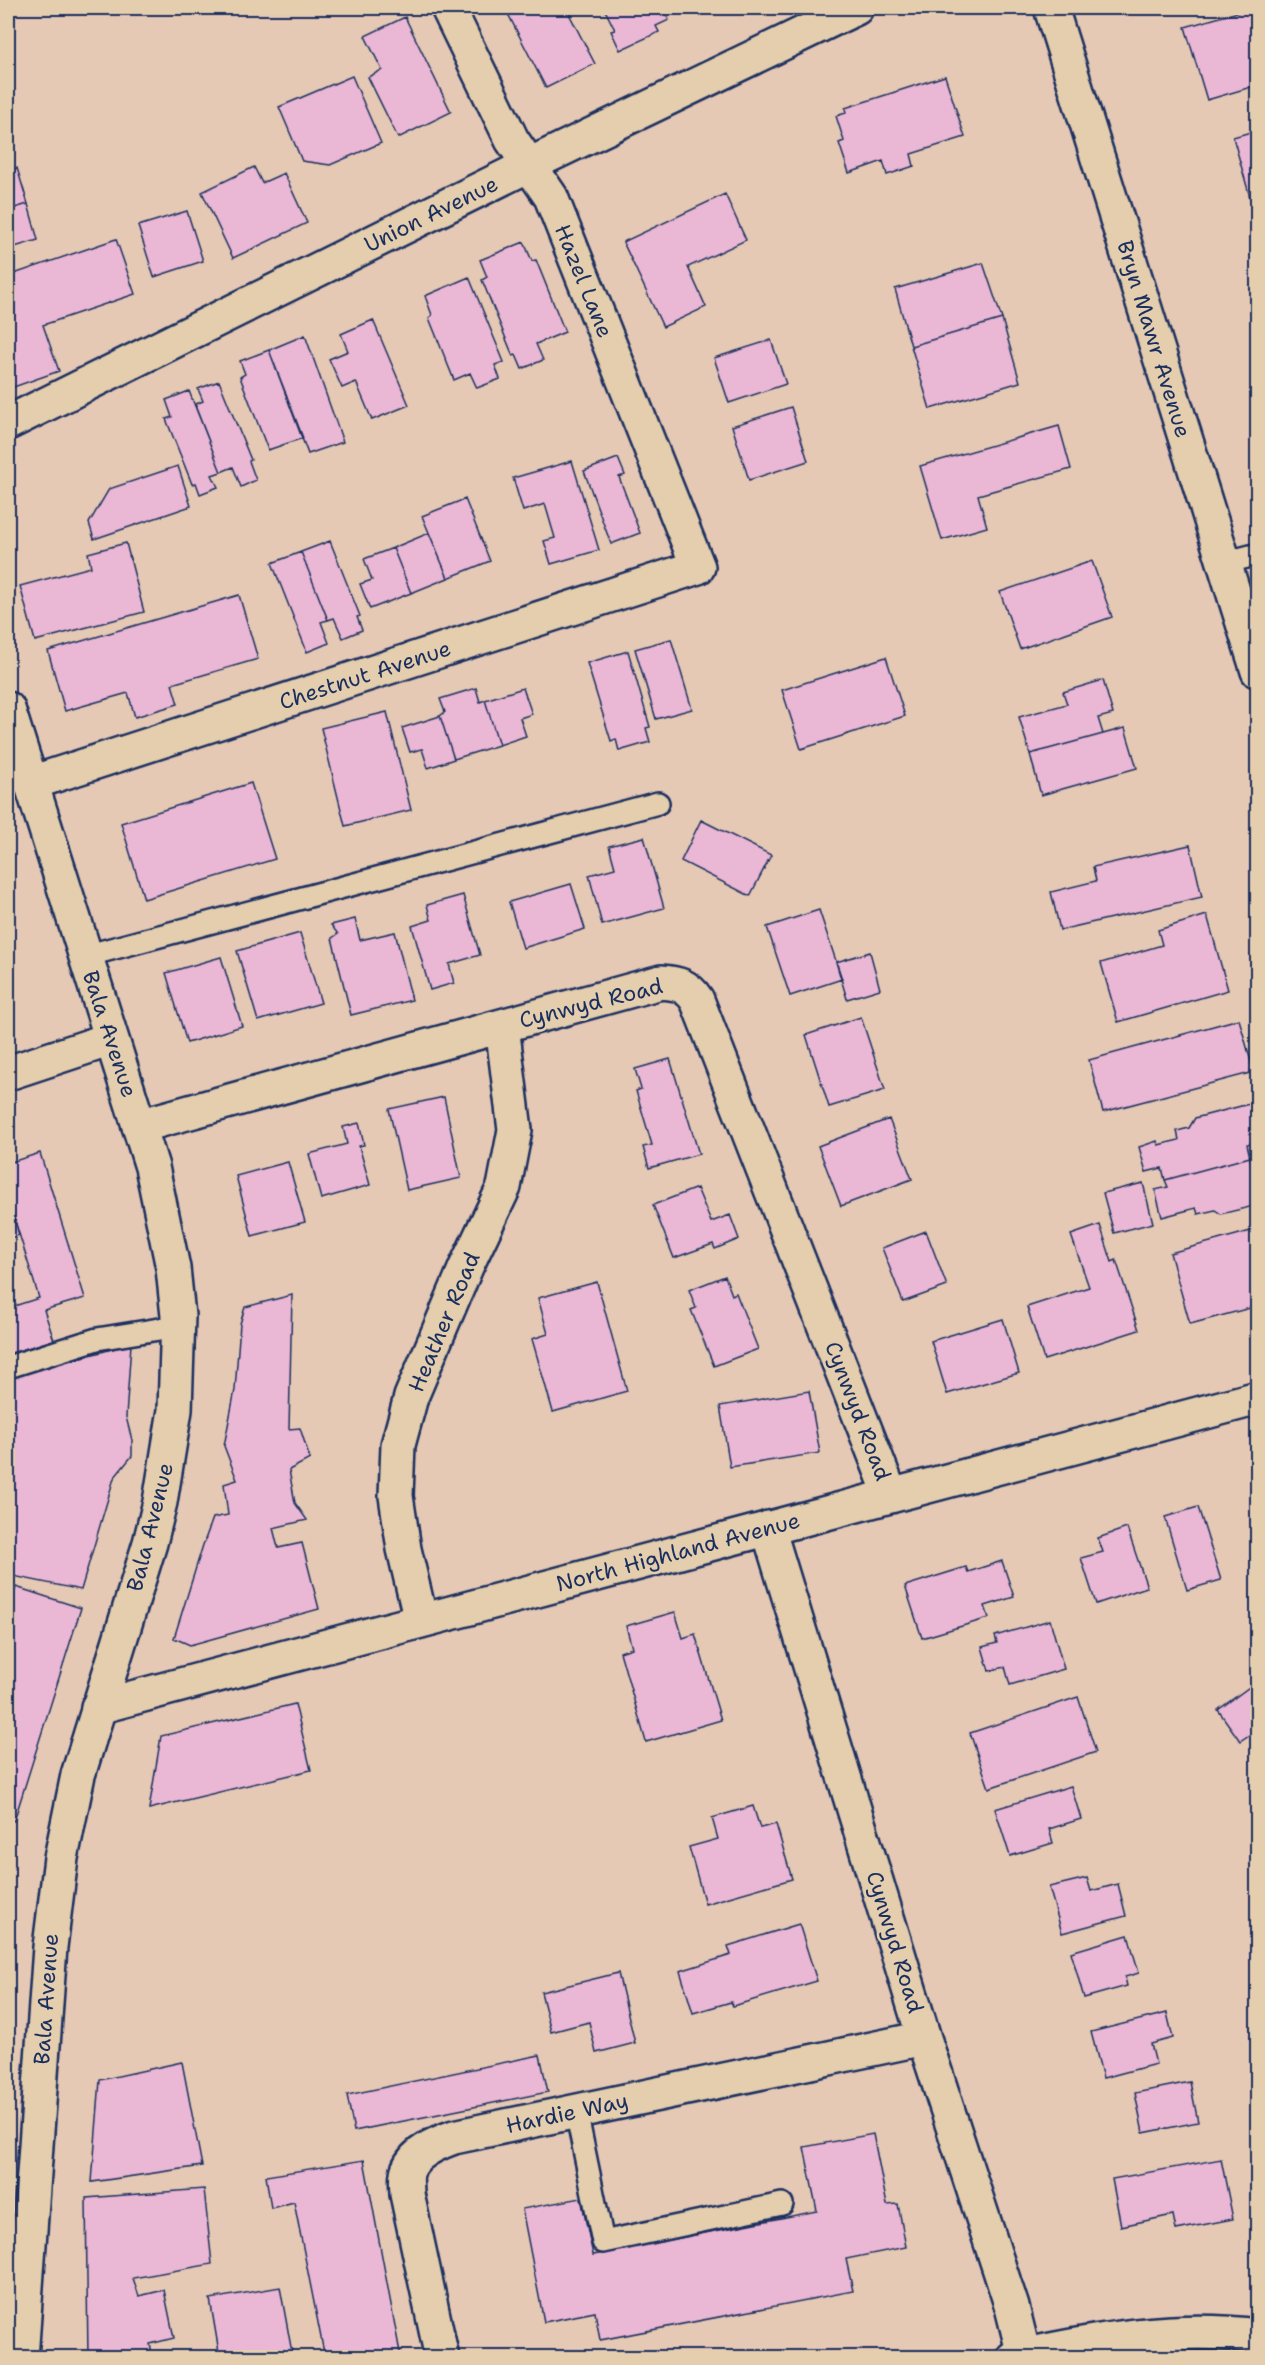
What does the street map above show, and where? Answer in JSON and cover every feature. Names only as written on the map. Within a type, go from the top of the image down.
[{"type":"street","name":"Hazel Lane","points":[[448,8],[512,140],[551,197],[698,567]]},
{"type":"street","name":"Union Avenue","points":[[8,423],[529,165],[856,8]]},
{"type":"street","name":"Bryn Mawr Avenue","points":[[1052,8],[1257,671]]},
{"type":"street","name":"Chestnut Avenue","points":[[31,783],[698,567]]},
{"type":"street","name":"Bala Avenue","points":[[8,709],[139,1126],[164,1218],[173,1268],[178,1326],[175,1410],[160,1502],[150,1543],[98,1707],[70,1813],[54,1907],[21,2358]]},
{"type":"street","name":"Cynwyd Road","points":[[139,1126],[661,982],[683,985],[698,1000],[891,1496]]},
{"type":"street","name":"Heather Road","points":[[421,1621],[404,1550],[396,1496],[398,1445],[411,1397],[466,1267],[504,1187],[515,1130],[502,1026]]},
{"type":"street","points":[[8,1073],[111,1039]]},
{"type":"street","name":"North Highland Avenue","points":[[98,1707],[1257,1398]]},
{"type":"street","name":"Cynwyd Road","points":[[768,1528],[924,2038],[1012,2307],[1018,2356]]},
{"type":"street","name":"Hardie Way","points":[[442,2358],[407,2194],[408,2169],[419,2155],[440,2142],[924,2038]]},
{"type":"street","points":[[1018,2356],[1098,2340],[1167,2331],[1202,2331],[1257,2336]]},
{"type":"lane","points":[[1224,563],[1257,554]]},
{"type":"lane","points":[[85,956],[658,803]]},
{"type":"lane","points":[[8,1367],[97,1339],[178,1326]]},
{"type":"lane","points":[[576,2111],[603,2242],[782,2204]]},
{"type":"building","points":[[505,8],[566,8],[595,64],[546,88]]},
{"type":"building","points":[[604,8],[663,8],[669,20],[656,26],[659,32],[620,50],[611,31],[615,30]]},
{"type":"building","points":[[1258,8],[1258,85],[1207,100],[1185,27]]},
{"type":"building","points":[[405,17],[451,112],[398,138],[368,77],[382,70],[365,36]]},
{"type":"building","points":[[352,76],[381,143],[330,165],[302,161],[279,107]]},
{"type":"building","points":[[945,76],[965,137],[911,154],[914,166],[887,175],[883,161],[849,173],[839,143],[844,141],[836,116],[846,113],[845,108]]},
{"type":"building","points":[[1258,130],[1258,214],[1255,215],[1233,137]]},
{"type":"building","points":[[254,167],[262,183],[284,173],[307,223],[233,258],[202,192]]},
{"type":"building","points":[[17,168],[28,204],[8,210],[8,171]]},
{"type":"building","points":[[725,194],[746,240],[688,267],[706,307],[663,327],[623,242]]},
{"type":"building","points":[[28,204],[38,240],[8,249],[8,210]]},
{"type":"building","points":[[187,211],[203,261],[154,277],[138,226]]},
{"type":"building","points":[[116,239],[135,294],[43,325],[59,371],[8,389],[8,276]]},
{"type":"building","points":[[524,242],[532,261],[536,260],[565,332],[536,344],[543,360],[522,369],[516,355],[513,356],[482,280],[487,277],[480,260]]},
{"type":"building","points":[[983,263],[1002,319],[911,346],[895,289]]},
{"type":"building","points":[[469,277],[504,362],[495,365],[500,379],[477,388],[470,373],[454,380],[429,318],[432,315],[425,296]]},
{"type":"building","points":[[1002,319],[1020,382],[930,409],[911,346]]},
{"type":"building","points":[[373,320],[409,405],[372,420],[356,382],[342,388],[329,359],[348,351],[341,334]]},
{"type":"building","points":[[305,335],[343,442],[308,454],[269,350]]},
{"type":"building","points":[[771,340],[786,384],[729,403],[714,358]]},
{"type":"building","points":[[269,350],[303,438],[268,450],[240,377],[245,374],[240,361]]},
{"type":"building","points":[[219,381],[251,460],[249,461],[256,480],[241,487],[233,467],[221,472],[196,408],[196,404],[203,401],[198,389]]},
{"type":"building","points":[[189,391],[221,472],[212,475],[218,487],[200,494],[196,483],[192,484],[166,419],[172,417],[166,400]]},
{"type":"building","points":[[791,407],[808,461],[749,480],[732,426]]},
{"type":"building","points":[[1059,426],[1071,469],[978,495],[987,527],[942,540],[920,466]]},
{"type":"building","points":[[618,458],[625,475],[619,477],[640,533],[611,544],[584,471]]},
{"type":"building","points":[[572,461],[599,550],[551,564],[544,541],[555,538],[545,504],[523,511],[513,478]]},
{"type":"building","points":[[178,466],[191,506],[94,539],[89,523],[109,489]]},
{"type":"building","points":[[465,499],[490,561],[448,578],[422,516]]},
{"type":"building","points":[[429,533],[448,578],[411,593],[393,548]]},
{"type":"building","points":[[330,541],[360,616],[357,617],[362,630],[343,638],[334,618],[328,620],[301,552]]},
{"type":"building","points":[[126,543],[144,612],[35,641],[20,586],[91,567],[88,553]]},
{"type":"building","points":[[393,548],[411,593],[370,609],[360,584],[372,580],[364,559]]},
{"type":"building","points":[[301,552],[328,620],[321,622],[329,643],[307,652],[272,563]]},
{"type":"building","points":[[1092,561],[1112,617],[1020,649],[1000,592]]},
{"type":"building","points":[[239,595],[258,659],[172,684],[178,704],[135,717],[128,693],[65,711],[48,651]]},
{"type":"building","points":[[671,639],[692,709],[656,719],[635,649]]},
{"type":"building","points":[[628,651],[650,727],[646,728],[650,742],[619,751],[616,739],[611,741],[587,663]]},
{"type":"building","points":[[886,657],[905,716],[801,749],[782,690]]},
{"type":"building","points":[[1103,680],[1113,714],[1098,718],[1103,734],[1030,754],[1019,717],[1067,704],[1063,692]]},
{"type":"building","points":[[476,688],[480,702],[485,700],[499,745],[454,759],[440,716],[445,712],[440,699]]},
{"type":"building","points":[[523,688],[532,714],[520,718],[526,736],[499,745],[485,700]]},
{"type":"building","points":[[387,712],[411,810],[345,826],[321,728]]},
{"type":"building","points":[[440,716],[454,759],[428,768],[422,749],[410,752],[402,728]]},
{"type":"building","points":[[1125,728],[1137,768],[1041,795],[1030,754]]},
{"type":"building","points":[[251,783],[275,859],[144,899],[121,823]]},
{"type":"building","points":[[701,820],[771,855],[750,896],[681,861]]},
{"type":"building","points":[[644,837],[664,908],[602,925],[589,875],[615,868],[609,846]]},
{"type":"building","points":[[1190,845],[1202,897],[1060,930],[1051,892],[1096,881],[1093,867]]},
{"type":"building","points":[[571,884],[585,929],[523,948],[509,902]]},
{"type":"building","points":[[463,895],[480,955],[449,964],[454,983],[430,990],[412,926],[431,920],[427,905]]},
{"type":"building","points":[[819,910],[842,979],[790,996],[767,927]]},
{"type":"building","points":[[1207,915],[1228,990],[1118,1022],[1101,963],[1162,945],[1158,930]]},
{"type":"building","points":[[355,919],[360,940],[395,932],[412,1000],[351,1015],[332,938],[338,934],[331,925]]},
{"type":"building","points":[[300,933],[321,1003],[258,1021],[237,951]]},
{"type":"building","points":[[870,952],[880,989],[847,999],[836,962]]},
{"type":"building","points":[[221,957],[242,1026],[187,1043],[166,973]]},
{"type":"building","points":[[861,1017],[885,1090],[829,1107],[806,1035]]},
{"type":"building","points":[[1239,1019],[1254,1072],[1103,1112],[1089,1060]]},
{"type":"building","points":[[670,1059],[699,1154],[649,1168],[643,1147],[652,1145],[636,1091],[641,1089],[635,1069]]},
{"type":"building","points":[[444,1097],[461,1178],[407,1190],[389,1109]]},
{"type":"building","points":[[1249,1104],[1258,1135],[1258,1142],[1247,1144],[1250,1157],[1165,1180],[1162,1168],[1146,1172],[1139,1147],[1157,1141],[1158,1145],[1179,1140],[1177,1131],[1189,1128],[1195,1118]]},
{"type":"building","points":[[889,1119],[912,1179],[841,1206],[818,1146]]},
{"type":"building","points":[[359,1123],[364,1145],[359,1146],[370,1185],[321,1199],[309,1154],[347,1144],[343,1127]]},
{"type":"building","points":[[40,1153],[85,1298],[44,1310],[54,1340],[8,1354],[8,1308],[39,1298],[8,1198],[8,1163]]},
{"type":"building","points":[[1250,1157],[1251,1164],[1258,1162],[1258,1205],[1221,1214],[1215,1210],[1198,1214],[1196,1208],[1162,1217],[1155,1190],[1168,1187],[1165,1180]]},
{"type":"building","points":[[288,1162],[305,1222],[252,1236],[236,1176]]},
{"type":"building","points":[[1143,1183],[1153,1223],[1114,1233],[1103,1193]]},
{"type":"building","points":[[697,1188],[711,1222],[730,1215],[739,1239],[715,1249],[713,1244],[674,1258],[653,1205]]},
{"type":"building","points":[[8,1198],[19,1235],[8,1239]]},
{"type":"building","points":[[1100,1225],[1112,1262],[1116,1260],[1139,1330],[1044,1360],[1027,1307],[1089,1287],[1071,1235]]},
{"type":"building","points":[[1258,1229],[1258,1306],[1190,1324],[1170,1253]]},
{"type":"building","points":[[926,1231],[947,1286],[903,1302],[882,1248]]},
{"type":"building","points":[[725,1276],[732,1295],[736,1293],[758,1349],[714,1366],[691,1310],[696,1308],[689,1290]]},
{"type":"building","points":[[597,1282],[627,1391],[553,1412],[532,1339],[548,1334],[538,1298]]},
{"type":"building","points":[[292,1295],[289,1429],[300,1428],[310,1459],[289,1470],[295,1503],[307,1520],[273,1528],[278,1548],[302,1543],[319,1609],[190,1645],[174,1638],[213,1518],[228,1515],[224,1484],[237,1480],[224,1446],[235,1390],[240,1324],[245,1307]]},
{"type":"building","points":[[1003,1319],[1019,1373],[947,1394],[931,1341]]},
{"type":"building","points":[[131,1344],[126,1417],[132,1440],[132,1456],[114,1478],[81,1590],[8,1575],[8,1377]]},
{"type":"building","points":[[809,1391],[820,1453],[730,1467],[720,1406]]},
{"type":"building","points":[[1198,1507],[1221,1580],[1187,1590],[1165,1517]]},
{"type":"building","points":[[1127,1528],[1147,1587],[1096,1604],[1081,1558],[1103,1552],[1098,1538]]},
{"type":"building","points":[[1002,1561],[1014,1597],[985,1606],[989,1618],[922,1638],[905,1586],[966,1567],[968,1572]]},
{"type":"building","points":[[16,1587],[81,1608],[14,1821],[8,1817],[8,1613]]},
{"type":"building","points":[[675,1612],[683,1638],[695,1634],[721,1720],[646,1742],[620,1652],[632,1648],[626,1626]]},
{"type":"building","points":[[1050,1620],[1064,1669],[1010,1685],[1005,1667],[989,1671],[982,1647],[997,1643],[995,1636]]},
{"type":"building","points":[[1252,1685],[1258,1692],[1258,1729],[1240,1741],[1218,1710]]},
{"type":"building","points":[[1078,1697],[1096,1752],[989,1788],[970,1733]]},
{"type":"building","points":[[295,1704],[311,1770],[149,1809],[161,1736]]},
{"type":"building","points":[[1071,1786],[1081,1819],[1049,1829],[1053,1843],[1010,1856],[995,1809]]},
{"type":"building","points":[[753,1806],[760,1828],[776,1824],[792,1879],[705,1904],[689,1847],[718,1839],[712,1818]]},
{"type":"building","points":[[1087,1878],[1091,1891],[1118,1884],[1126,1916],[1062,1933],[1049,1887]]},
{"type":"building","points":[[799,1924],[817,1981],[733,2006],[731,2002],[693,2013],[680,1971],[731,1955],[728,1946]]},
{"type":"building","points":[[1128,1935],[1139,1973],[1125,1977],[1127,1986],[1084,1998],[1071,1952]]},
{"type":"building","points":[[618,1973],[635,2043],[596,2053],[589,2022],[551,2032],[541,1992]]},
{"type":"building","points":[[1167,2013],[1173,2038],[1151,2044],[1156,2064],[1103,2078],[1091,2032]]},
{"type":"building","points":[[540,2055],[548,2092],[354,2131],[347,2095]]},
{"type":"building","points":[[182,2062],[202,2166],[92,2182],[100,2080]]},
{"type":"building","points":[[1190,2082],[1198,2122],[1143,2133],[1135,2093]]},
{"type":"building","points":[[873,2134],[887,2205],[898,2204],[906,2247],[846,2259],[853,2291],[600,2340],[595,2312],[544,2322],[522,2209],[581,2198],[593,2255],[817,2211],[804,2147]]},
{"type":"building","points":[[1221,2159],[1233,2219],[1176,2230],[1173,2215],[1121,2226],[1112,2179]]},
{"type":"building","points":[[364,2160],[401,2358],[325,2358],[294,2202],[271,2208],[266,2176]]},
{"type":"building","points":[[204,2189],[212,2264],[133,2278],[139,2296],[164,2290],[174,2338],[150,2344],[153,2358],[88,2358],[86,2198]]},
{"type":"building","points":[[280,2287],[293,2358],[220,2358],[210,2299]]}]
